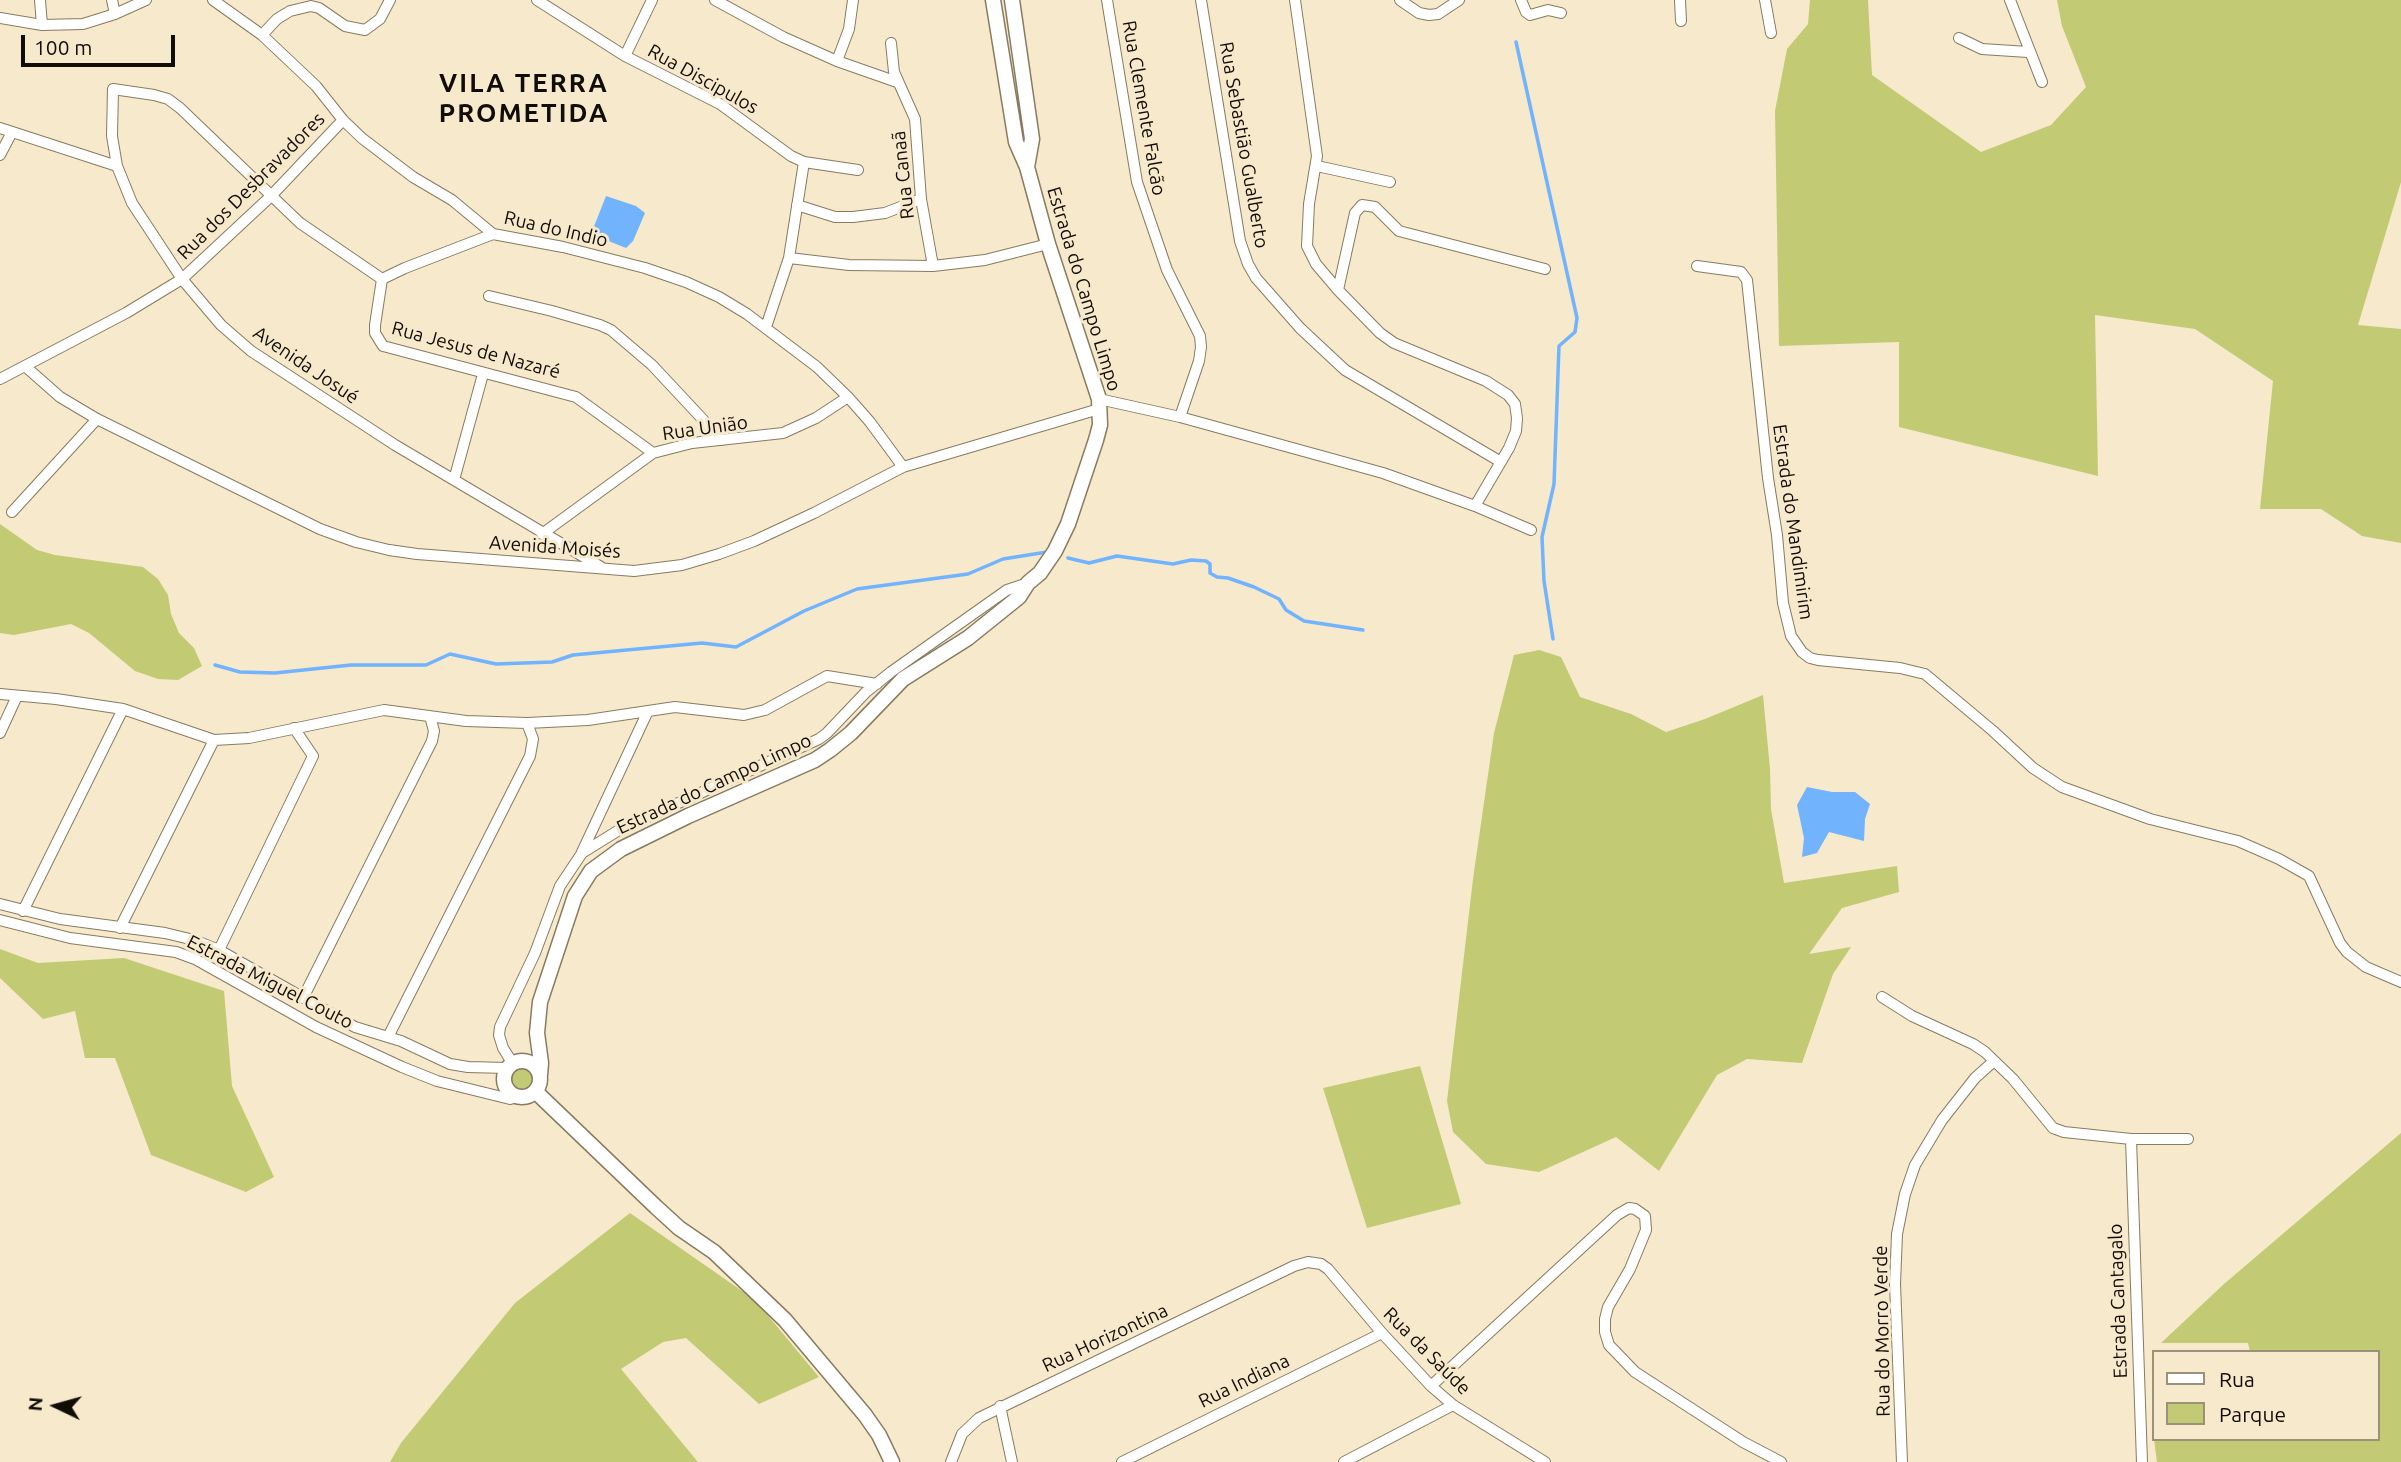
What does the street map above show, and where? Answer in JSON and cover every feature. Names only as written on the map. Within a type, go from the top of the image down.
[{"type":"street","points":[[40,0],[42,25]]},
{"type":"street","points":[[112,0],[115,14]]},
{"type":"street","points":[[0,18],[42,25],[83,24],[146,0]]},
{"type":"street","name":"Rua do Indio","points":[[213,0],[262,35],[316,86],[343,120],[399,167],[452,200],[493,234],[596,255],[676,278],[719,297],[766,327],[848,397],[903,467]]},
{"type":"street","points":[[262,35],[277,19],[290,11],[319,4],[345,26],[365,30],[375,24],[390,0]]},
{"type":"street","name":"Rua Discipulos","points":[[537,0],[625,56],[720,104],[791,156],[804,162],[858,170]]},
{"type":"street","points":[[625,56],[652,0]]},
{"type":"street","points":[[715,0],[783,37],[836,61],[897,82]]},
{"type":"street","points":[[836,61],[849,29],[853,0]]},
{"type":"street","name":"Estrada do Campo Limpo","points":[[540,1075],[537,1032],[540,1002],[575,896],[591,871],[621,849],[815,760],[830,750],[851,733],[903,679],[968,638],[1019,597],[1055,551],[1068,524],[1100,425],[1099,404],[1048,244],[1027,167],[1016,142],[993,0]]},
{"type":"street","name":"Estrada do Campo Limpo","points":[[1012,0],[1032,139],[1027,167]]},
{"type":"street","name":"Rua Clemente Falcão","points":[[1107,0],[1137,182],[1167,270],[1200,335],[1199,361],[1180,417]]},
{"type":"street","name":"Rua Sebastião Gualberto","points":[[1201,0],[1240,241],[1256,278],[1300,328],[1345,370],[1501,462]]},
{"type":"street","points":[[1295,0],[1317,166],[1309,204],[1307,246],[1316,264],[1367,321],[1394,343],[1486,381],[1508,395],[1515,404],[1516,431],[1475,506]]},
{"type":"street","points":[[1400,0],[1419,13],[1429,15],[1447,10],[1459,0]]},
{"type":"street","points":[[1521,0],[1530,15],[1548,10],[1561,13]]},
{"type":"street","points":[[1680,0],[1681,20]]},
{"type":"street","points":[[1765,0],[1771,33]]},
{"type":"street","points":[[2010,0],[2028,52],[2042,82]]},
{"type":"street","points":[[1959,38],[1982,49],[2028,52]]},
{"type":"street","name":"Rua Canaã","points":[[891,43],[897,82],[915,119],[921,199],[933,266]]},
{"type":"street","name":"Avenida Josué","points":[[270,197],[190,115],[168,99],[154,94],[113,89],[112,136],[117,166],[132,203],[182,279],[221,325],[251,351],[396,446],[604,569]]},
{"type":"street","name":"Rua dos Desbravadores","points":[[0,379],[126,313],[182,279],[270,197],[343,120]]},
{"type":"street","points":[[0,128],[117,166]]},
{"type":"street","points":[[0,155],[12,132]]},
{"type":"street","points":[[766,327],[789,258],[804,162]]},
{"type":"street","points":[[1317,166],[1390,182]]},
{"type":"street","points":[[270,197],[300,223],[382,279],[493,234]]},
{"type":"street","points":[[797,205],[835,217],[853,217],[885,213],[921,199]]},
{"type":"street","points":[[1338,290],[1354,213],[1362,205],[1376,207],[1399,231],[1545,269]]},
{"type":"street","points":[[789,258],[849,265],[933,266],[985,260],[1048,244]]},
{"type":"street","name":"Estrada do Mandimirim","points":[[1697,266],[1741,272],[1747,279],[1783,603],[1791,636],[1802,652],[1810,659],[1893,667],[1925,674],[2033,768],[2062,787],[2137,815],[2238,841],[2279,859],[2309,876],[2340,943],[2347,952],[2366,967],[2401,982]]},
{"type":"street","name":"Rua Jesus de Nazaré","points":[[382,279],[374,325],[377,340],[383,346],[576,397],[653,453]]},
{"type":"street","points":[[489,296],[552,311],[611,330],[652,365],[722,440]]},
{"type":"street","name":"Avenida Moisés","points":[[26,367],[61,397],[97,419],[320,529],[356,542],[417,554],[604,569],[656,570],[719,554],[814,513],[903,467],[1099,404]]},
{"type":"street","points":[[454,480],[483,374]]},
{"type":"street","name":"Rua União","points":[[542,534],[653,453],[692,443],[783,433],[809,422],[848,397]]},
{"type":"street","points":[[1099,404],[1180,417],[1383,473],[1475,506],[1531,530]]},
{"type":"street","points":[[12,512],[97,419]]},
{"type":"street","points":[[582,853],[619,830],[819,739],[866,692],[891,672],[1007,590],[1028,583]]},
{"type":"street","points":[[0,694],[123,709],[214,740],[249,738],[384,710],[466,721],[527,723],[588,720],[681,707],[744,715],[765,710],[827,676],[877,684]]},
{"type":"street","points":[[0,733],[17,696]]},
{"type":"street","points":[[23,911],[123,709]]},
{"type":"street","points":[[510,1066],[499,1035],[500,1027],[535,953],[560,886],[582,853],[648,711]]},
{"type":"street","points":[[303,998],[432,741],[434,731],[430,716]]},
{"type":"street","points":[[388,1037],[530,756],[533,740],[527,723]]},
{"type":"street","points":[[219,950],[313,756],[294,728]]},
{"type":"street","points":[[120,929],[214,740]]},
{"type":"street","points":[[0,904],[74,922],[182,936],[219,950],[355,1027],[388,1037],[450,1064],[468,1067],[510,1066],[528,1062],[540,1075],[536,1092],[526,1098],[517,1097],[506,1088],[504,1076],[510,1066]]},
{"type":"street","name":"Estrada Miguel Couto","points":[[0,920],[70,937],[176,952],[194,959],[316,1027],[402,1067],[437,1081],[510,1099],[517,1097]]},
{"type":"street","points":[[70,937],[74,922]]},
{"type":"street","points":[[1882,997],[1912,1016],[1973,1045],[1994,1060],[2053,1128],[2064,1132],[2131,1139],[2188,1139]]},
{"type":"street","name":"Rua do Morro Verde","points":[[1902,1462],[1895,1284],[1898,1234],[1905,1195],[1915,1165],[1942,1120],[1994,1060]]},
{"type":"street","points":[[536,1092],[656,1208],[679,1228],[715,1252],[785,1320],[865,1415],[879,1435],[892,1462]]},
{"type":"street","name":"Estrada Cantagalo","points":[[2131,1139],[2143,1462]]},
{"type":"street","points":[[1431,1386],[1617,1216],[1629,1208],[1634,1209],[1645,1216],[1646,1230],[1630,1269],[1608,1307],[1605,1332],[1609,1345],[1635,1372],[1743,1442],[1781,1462]]},
{"type":"street","name":"Rua da Saúde","points":[[1294,1266],[1315,1262],[1328,1269],[1431,1386],[1476,1421],[1545,1462]]},
{"type":"street","name":"Rua Horizontina","points":[[951,1462],[962,1434],[979,1418],[1000,1406],[1294,1266]]},
{"type":"street","name":"Rua Indiana","points":[[1122,1462],[1382,1333]]},
{"type":"street","points":[[1344,1462],[1453,1405]]},
{"type":"street","points":[[1000,1406],[1012,1462]]},
{"type":"green space","points":[[1810,0],[1868,0],[1872,75],[1981,152],[2051,125],[2086,87],[2062,26],[2057,0],[2401,0],[2401,182],[2358,325],[2401,329],[2401,543],[2362,536],[2321,509],[2260,509],[2273,381],[2195,329],[2095,315],[2098,476],[1899,427],[1899,342],[1779,346],[1775,111],[1787,49],[1808,24]]},
{"type":"green space","points":[[0,524],[37,550],[143,567],[158,579],[168,595],[171,614],[179,633],[194,648],[202,666],[178,680],[158,679],[135,671],[89,633],[71,624],[14,635],[0,633]]},
{"type":"green space","points":[[1539,650],[1561,657],[1580,697],[1631,714],[1666,732],[1763,695],[1771,809],[1784,883],[1897,866],[1899,892],[1842,908],[1809,954],[1851,947],[1833,974],[1802,1063],[1747,1059],[1717,1075],[1659,1171],[1616,1137],[1539,1172],[1486,1164],[1453,1132],[1447,1101],[1473,879],[1494,733],[1514,655]]},
{"type":"green space","points":[[0,949],[38,963],[124,958],[224,991],[232,1086],[274,1177],[246,1192],[151,1155],[115,1058],[85,1058],[75,1011],[43,1019],[0,978]]},
{"type":"green space","points":[[1420,1066],[1461,1204],[1367,1228],[1323,1088]]},
{"type":"green space","points":[[523,1067],[534,1074],[535,1079],[528,1090],[523,1091],[512,1084],[511,1079],[518,1068]]},
{"type":"green space","points":[[2401,1133],[2401,1462],[2157,1462],[2154,1441],[2380,1441],[2380,1350],[2250,1350],[2248,1343],[2161,1343],[2224,1284]]},
{"type":"green space","points":[[630,1213],[755,1300],[819,1377],[759,1404],[686,1338],[663,1342],[621,1369],[698,1462],[390,1462],[401,1443],[515,1303]]},
{"type":"water","points":[[606,196],[636,206],[645,213],[633,241],[626,248],[591,234]]},
{"type":"water","points":[[1807,787],[1832,792],[1855,792],[1870,804],[1865,819],[1864,841],[1829,832],[1817,853],[1802,857],[1804,838],[1797,805]]},
{"type":"waterway","points":[[1516,42],[1577,318],[1575,332],[1559,346],[1554,484],[1542,537],[1544,581],[1553,639]]},
{"type":"waterway","points":[[215,665],[240,672],[275,673],[351,665],[426,665],[450,654],[496,664],[552,662],[573,655],[702,643],[736,647],[804,611],[857,589],[968,574],[1003,559],[1047,552]]},
{"type":"waterway","points":[[1068,558],[1089,563],[1117,556],[1173,564],[1191,560],[1206,561],[1210,564],[1210,573],[1254,587],[1279,599],[1286,610],[1304,621],[1363,630]]},
{"type":"district","name":"VILA TERRA PROMETIDA","points":[[524,98]]}]
